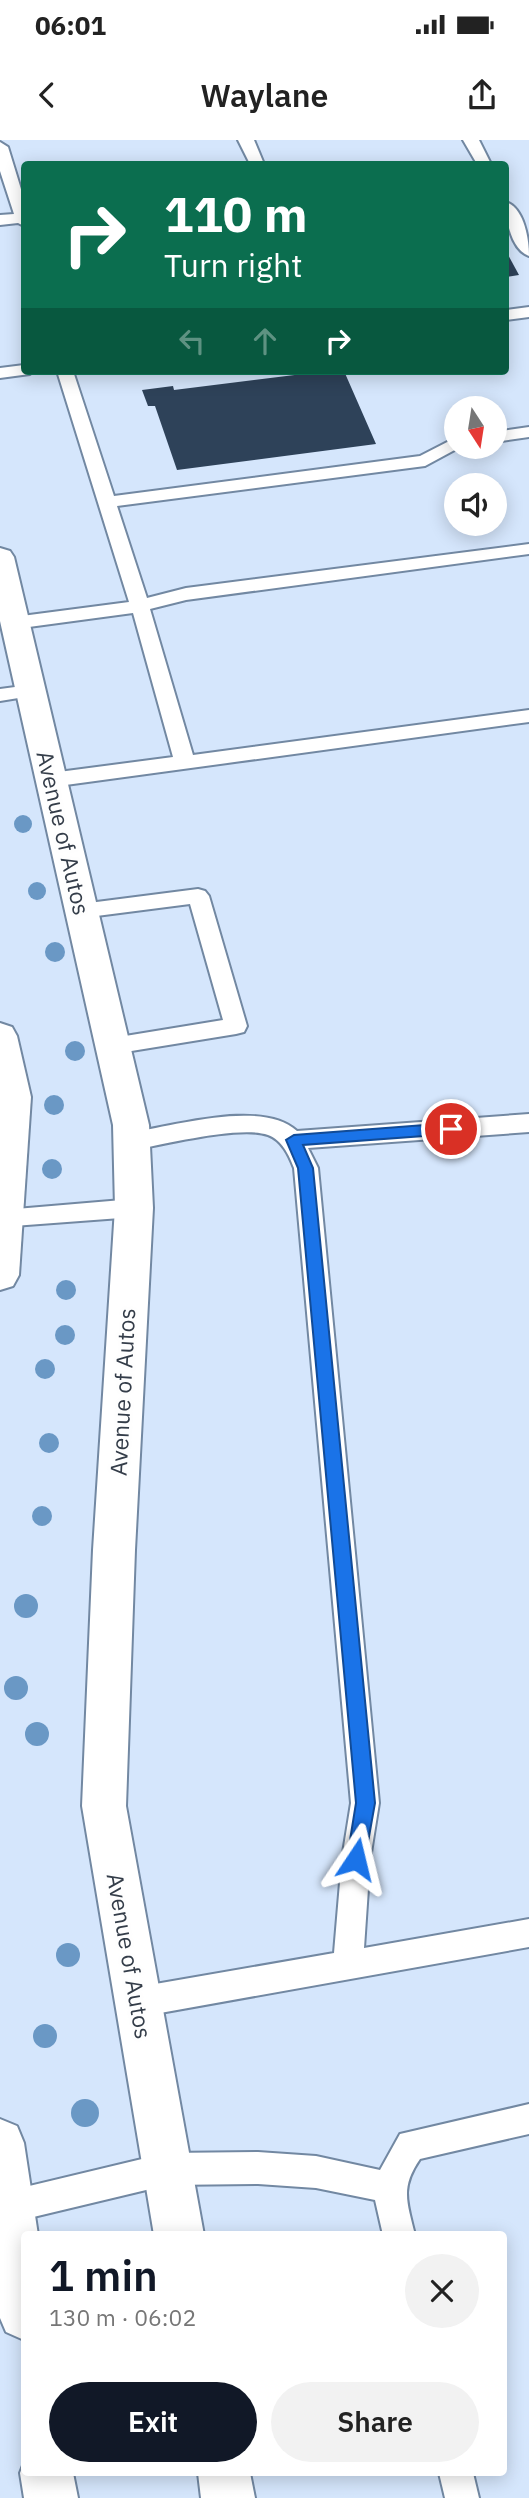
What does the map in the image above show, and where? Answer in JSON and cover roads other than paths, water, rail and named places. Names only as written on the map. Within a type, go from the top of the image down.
[{"type":"street","name":"Avenue of Autos","points":[[0,557],[14,623],[15,693],[51,780],[131,1125],[134,1208],[114,1563],[104,1806],[178,2231]]},
{"type":"street","points":[[0,1036],[13,1097],[0,1275]]},
{"type":"street","points":[[0,2143],[5,2208],[21,2297]]},
{"type":"street","points":[[47,2476],[51,2498]]},
{"type":"street","points":[[225,2476],[229,2498]]},
{"type":"lane","points":[[246,140],[256,161]]},
{"type":"lane","points":[[471,140],[482,161]]},
{"type":"lane","points":[[0,147],[21,210]]},
{"type":"lane","points":[[509,213],[529,251]]},
{"type":"lane","points":[[0,220],[21,219]]},
{"type":"lane","points":[[509,315],[529,312]]},
{"type":"lane","points":[[0,373],[21,370]]},
{"type":"lane","points":[[66,375],[140,606],[185,763]]},
{"type":"lane","points":[[508,435],[529,432]]},
{"type":"lane","points":[[106,502],[425,461],[444,450]]},
{"type":"lane","points":[[14,623],[140,606],[186,594],[529,549]]},
{"type":"lane","points":[[51,780],[529,716]]},
{"type":"lane","points":[[81,911],[198,896],[236,1026],[113,1046]]},
{"type":"lane","points":[[294,1140],[529,1123]]},
{"type":"lane","points":[[132,1141],[243,1125],[272,1126],[294,1140],[306,1168],[365,1803],[356,1859],[348,1965]]},
{"type":"lane","points":[[4,1219],[134,1208]]},
{"type":"lane","points":[[138,2002],[529,1933]]},
{"type":"lane","points":[[398,2231],[388,2187],[396,2166],[411,2146],[529,2119]]},
{"type":"lane","points":[[5,2208],[166,2169],[258,2168],[316,2172],[388,2187]]},
{"type":"lane","points":[[457,2476],[462,2498]]}]
